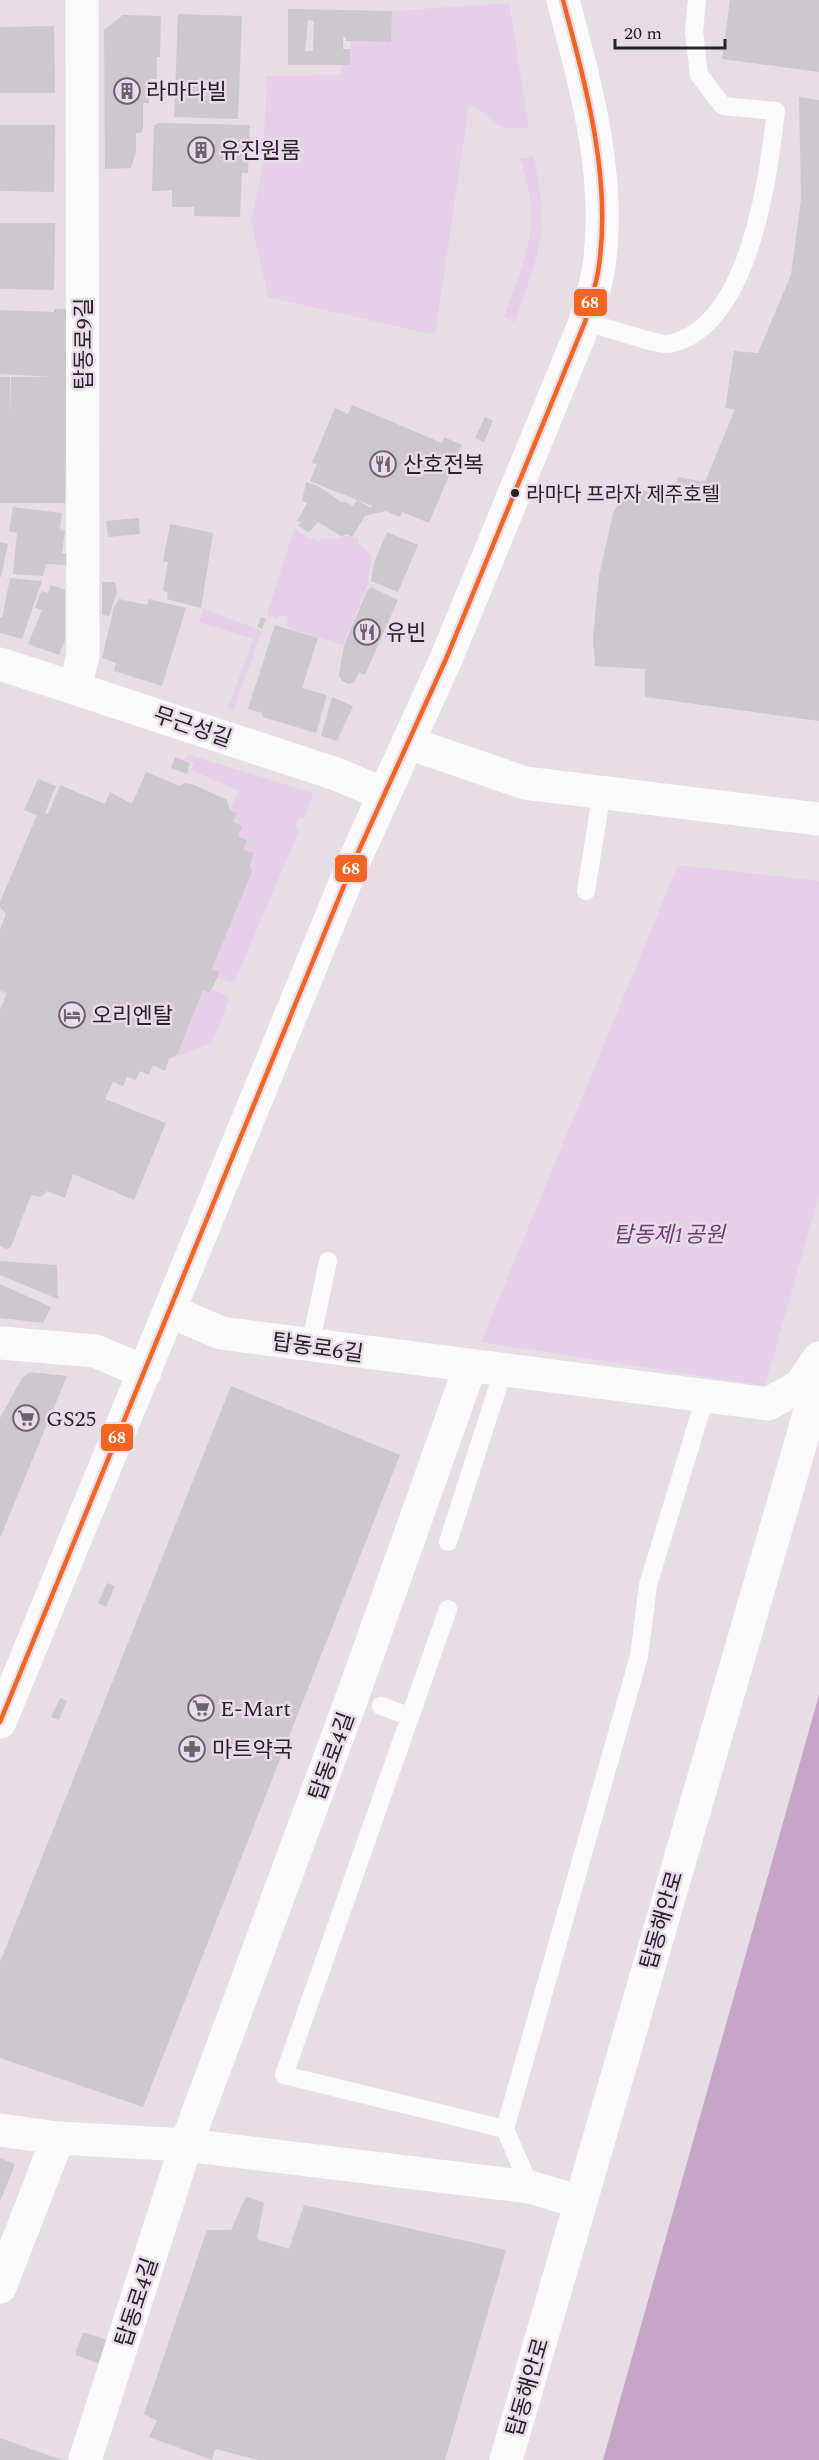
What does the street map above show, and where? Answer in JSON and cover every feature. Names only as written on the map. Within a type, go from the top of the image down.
[{"type":"street","name":"탑동로9길","points":[[75,687],[83,656],[82,0]]},
{"type":"street","points":[[0,1722],[384,794],[409,743],[585,322],[598,273],[602,227],[600,183],[589,99],[562,0]]},
{"type":"street","name":"무근성길","points":[[0,664],[336,774],[384,794]]},
{"type":"street","points":[[409,743],[525,783],[819,819]]},
{"type":"street","name":"탑동로6길","points":[[170,1311],[221,1333],[503,1371],[706,1394],[768,1404],[800,1386],[819,1358]]},
{"type":"street","points":[[0,1348],[0,1343],[95,1351],[145,1372]]},
{"type":"street","name":"탑동로4길","points":[[85,2460],[186,2145],[349,1706],[470,1366]]},
{"type":"street","name":"탑동해안로","points":[[506,2460],[819,1380]]},
{"type":"street","points":[[0,2130],[58,2138],[186,2145],[530,2187],[580,2202]]},
{"type":"street","points":[[0,2287],[58,2138]]},
{"type":"lane","points":[[585,322],[667,345],[700,331],[721,307],[752,241],[769,174],[777,111],[723,106],[699,75],[694,31],[697,0]]},
{"type":"lane","points":[[586,891],[602,792]]},
{"type":"lane","points":[[310,1346],[328,1261]]},
{"type":"lane","points":[[448,1542],[503,1371]]},
{"type":"lane","points":[[530,2187],[505,2130],[639,1656],[648,1586],[657,1553],[706,1394]]},
{"type":"lane","points":[[448,1609],[284,2075],[505,2130]]},
{"type":"lane","points":[[381,1706],[410,1716]]},
{"type":"green space","points":[[509,3],[529,127],[516,128],[499,125],[469,105],[435,335],[268,297],[251,220],[262,171],[267,76],[340,75],[342,65],[350,65],[351,41],[391,42],[392,11]]},
{"type":"green space","points":[[534,156],[541,202],[541,231],[533,270],[515,322],[504,317],[525,257],[531,222],[527,182],[520,159]]},
{"type":"green space","points":[[294,528],[309,539],[312,538],[318,542],[321,538],[338,539],[343,536],[358,538],[359,544],[372,556],[367,587],[343,645],[289,628],[286,625],[288,617],[279,615],[277,619],[267,615]]},
{"type":"green space","points":[[203,608],[262,631],[234,709],[228,708],[253,639],[199,622]]},
{"type":"green space","points":[[187,754],[313,793],[305,818],[298,818],[295,827],[299,831],[234,983],[217,978],[212,969],[252,873],[250,864],[254,853],[243,849],[247,840],[238,836],[233,822],[237,813],[230,810],[239,791],[191,770],[194,763],[184,760]]},
{"type":"green space","name":"탑동제1공원","points":[[678,865],[819,881],[819,1195],[765,1386],[481,1342]]},
{"type":"green space","points":[[212,989],[228,996],[229,1000],[212,1043],[171,1059],[177,1055],[203,990],[210,993]]},
{"type":"shaded area","points":[[819,1695],[819,2460],[603,2460]]},
{"type":"building","points":[[730,0],[819,0],[819,72],[722,59]]},
{"type":"building","points":[[288,9],[392,11],[391,42],[346,41],[346,37],[343,37],[343,49],[350,49],[350,65],[288,65]],"holes":[[[308,20],[314,21],[313,51],[305,51]]]},
{"type":"building","points":[[178,14],[242,16],[238,119],[174,117]]},
{"type":"building","name":"라마다빌","points":[[123,15],[161,16],[160,57],[157,57],[157,79],[150,79],[149,103],[143,103],[143,128],[141,133],[136,133],[136,151],[131,168],[105,169],[104,30]]},
{"type":"building","points":[[54,26],[55,93],[0,93],[0,27]]},
{"type":"building","points":[[799,97],[819,100],[819,721],[645,697],[645,669],[595,666],[593,637],[599,576],[613,513],[628,488],[671,496],[678,477],[705,482],[735,409],[725,408],[734,351],[758,353],[791,275],[801,199]]},
{"type":"building","name":"유진원룸","points":[[158,123],[250,125],[248,173],[242,173],[240,217],[194,216],[194,207],[172,207],[172,190],[152,191],[154,126]]},
{"type":"building","points":[[0,125],[55,125],[54,192],[0,191]]},
{"type":"building","points":[[0,223],[55,223],[54,290],[0,289]]},
{"type":"building","points":[[54,309],[69,309],[65,503],[0,503],[0,377],[10,377],[10,418],[11,377],[53,377],[0,374],[0,310],[54,312]]},
{"type":"building","points":[[352,405],[442,443],[444,437],[462,445],[429,523],[402,512],[400,517],[385,511],[365,516],[352,537],[347,534],[341,536],[318,522],[309,532],[298,526],[301,522],[297,521],[307,503],[302,501],[306,482],[318,486],[343,503],[344,501],[353,506],[357,500],[371,508],[372,506],[310,481],[317,464],[312,463],[335,408],[348,414]]},
{"type":"building","points":[[485,417],[493,421],[484,442],[475,438]]},
{"type":"building","points":[[13,507],[62,513],[60,530],[65,531],[62,553],[69,554],[69,565],[46,564],[43,576],[13,574],[17,533],[9,531]]},
{"type":"building","points":[[139,518],[140,534],[108,537],[106,521]]},
{"type":"building","points":[[170,524],[213,533],[201,608],[167,599],[168,592],[163,591],[168,562],[163,561]]},
{"type":"building","points":[[387,532],[418,545],[398,592],[371,581],[374,563]]},
{"type":"building","points":[[0,542],[8,544],[1,577],[0,577]]},
{"type":"building","points":[[10,578],[42,581],[22,639],[0,633],[0,617],[2,618]]},
{"type":"building","points":[[102,582],[115,582],[117,592],[109,616],[102,615]]},
{"type":"building","points":[[51,585],[65,590],[65,640],[59,655],[28,644],[42,610],[35,608],[41,591],[48,593]]},
{"type":"building","points":[[371,587],[398,600],[365,675],[359,673],[354,682],[349,684],[342,681],[339,675],[344,645],[367,591]]},
{"type":"building","points":[[119,599],[147,605],[149,599],[186,608],[162,686],[114,671],[116,663],[102,658],[114,607]]},
{"type":"building","points":[[261,617],[266,619],[262,629],[257,627]]},
{"type":"building","points":[[275,625],[318,638],[302,688],[327,695],[316,733],[263,717],[262,713],[248,709]]},
{"type":"building","points":[[332,697],[353,706],[337,741],[321,736]]},
{"type":"building","points":[[175,757],[190,763],[187,774],[171,768]]},
{"type":"building","points":[[146,772],[180,786],[184,783],[192,784],[227,800],[230,810],[237,813],[233,822],[242,826],[238,836],[247,840],[243,849],[254,853],[250,864],[252,872],[212,969],[219,972],[217,978],[210,993],[203,990],[177,1055],[169,1059],[165,1071],[153,1065],[149,1075],[140,1071],[136,1080],[127,1077],[123,1086],[113,1082],[105,1099],[166,1123],[134,1200],[73,1174],[65,1198],[47,1191],[41,1197],[31,1195],[11,1247],[7,1249],[0,1246],[0,1010],[7,993],[0,991],[0,930],[6,914],[0,907],[0,902],[37,815],[24,810],[38,779],[56,786],[45,813],[48,814],[60,785],[105,804],[110,792],[132,804]]},
{"type":"building","points":[[0,1261],[57,1265],[58,1299],[0,1275]]},
{"type":"building","points":[[0,1284],[51,1307],[43,1323],[0,1318]]},
{"type":"building","points":[[30,1372],[67,1376],[0,1538],[0,1418],[22,1378]]},
{"type":"building","name":"E-Mart","points":[[231,1386],[400,1455],[143,2107],[0,2058],[0,1962]]},
{"type":"building","points":[[107,1583],[115,1586],[106,1607],[98,1603]]},
{"type":"building","points":[[60,1698],[67,1701],[59,1720],[51,1717]]},
{"type":"building","points":[[0,2158],[15,2164],[0,2202]]},
{"type":"building","points":[[246,2196],[264,2203],[257,2239],[289,2249],[304,2205],[506,2250],[445,2460],[258,2460],[215,2449],[212,2460],[149,2437],[157,2421],[144,2414],[207,2230],[231,2230]]},
{"type":"building","points":[[83,2332],[107,2340],[100,2364],[75,2355]]},
{"type":"building","points":[[0,2438],[62,2460],[0,2460]]},
{"type":"transit line","name":"68","points":[[0,1722],[355,859],[446,659],[585,322],[598,272],[602,238],[600,169],[588,100],[563,0]]},
{"type":"place","name":"라마다빌","points":[[127,91]]},
{"type":"place","name":"유진원룸","points":[[201,150]]},
{"type":"place","name":"산호전복","points":[[383,464]]},
{"type":"place","name":"라마다 프라자 제주호텔","points":[[515,493]]},
{"type":"place","name":"유빈","points":[[367,632]]},
{"type":"place","name":"오리엔탈","points":[[72,1015]]},
{"type":"place","name":"GS25","points":[[26,1418]]},
{"type":"place","name":"E-Mart","points":[[201,1708]]},
{"type":"place","name":"마트약국","points":[[192,1749]]}]
